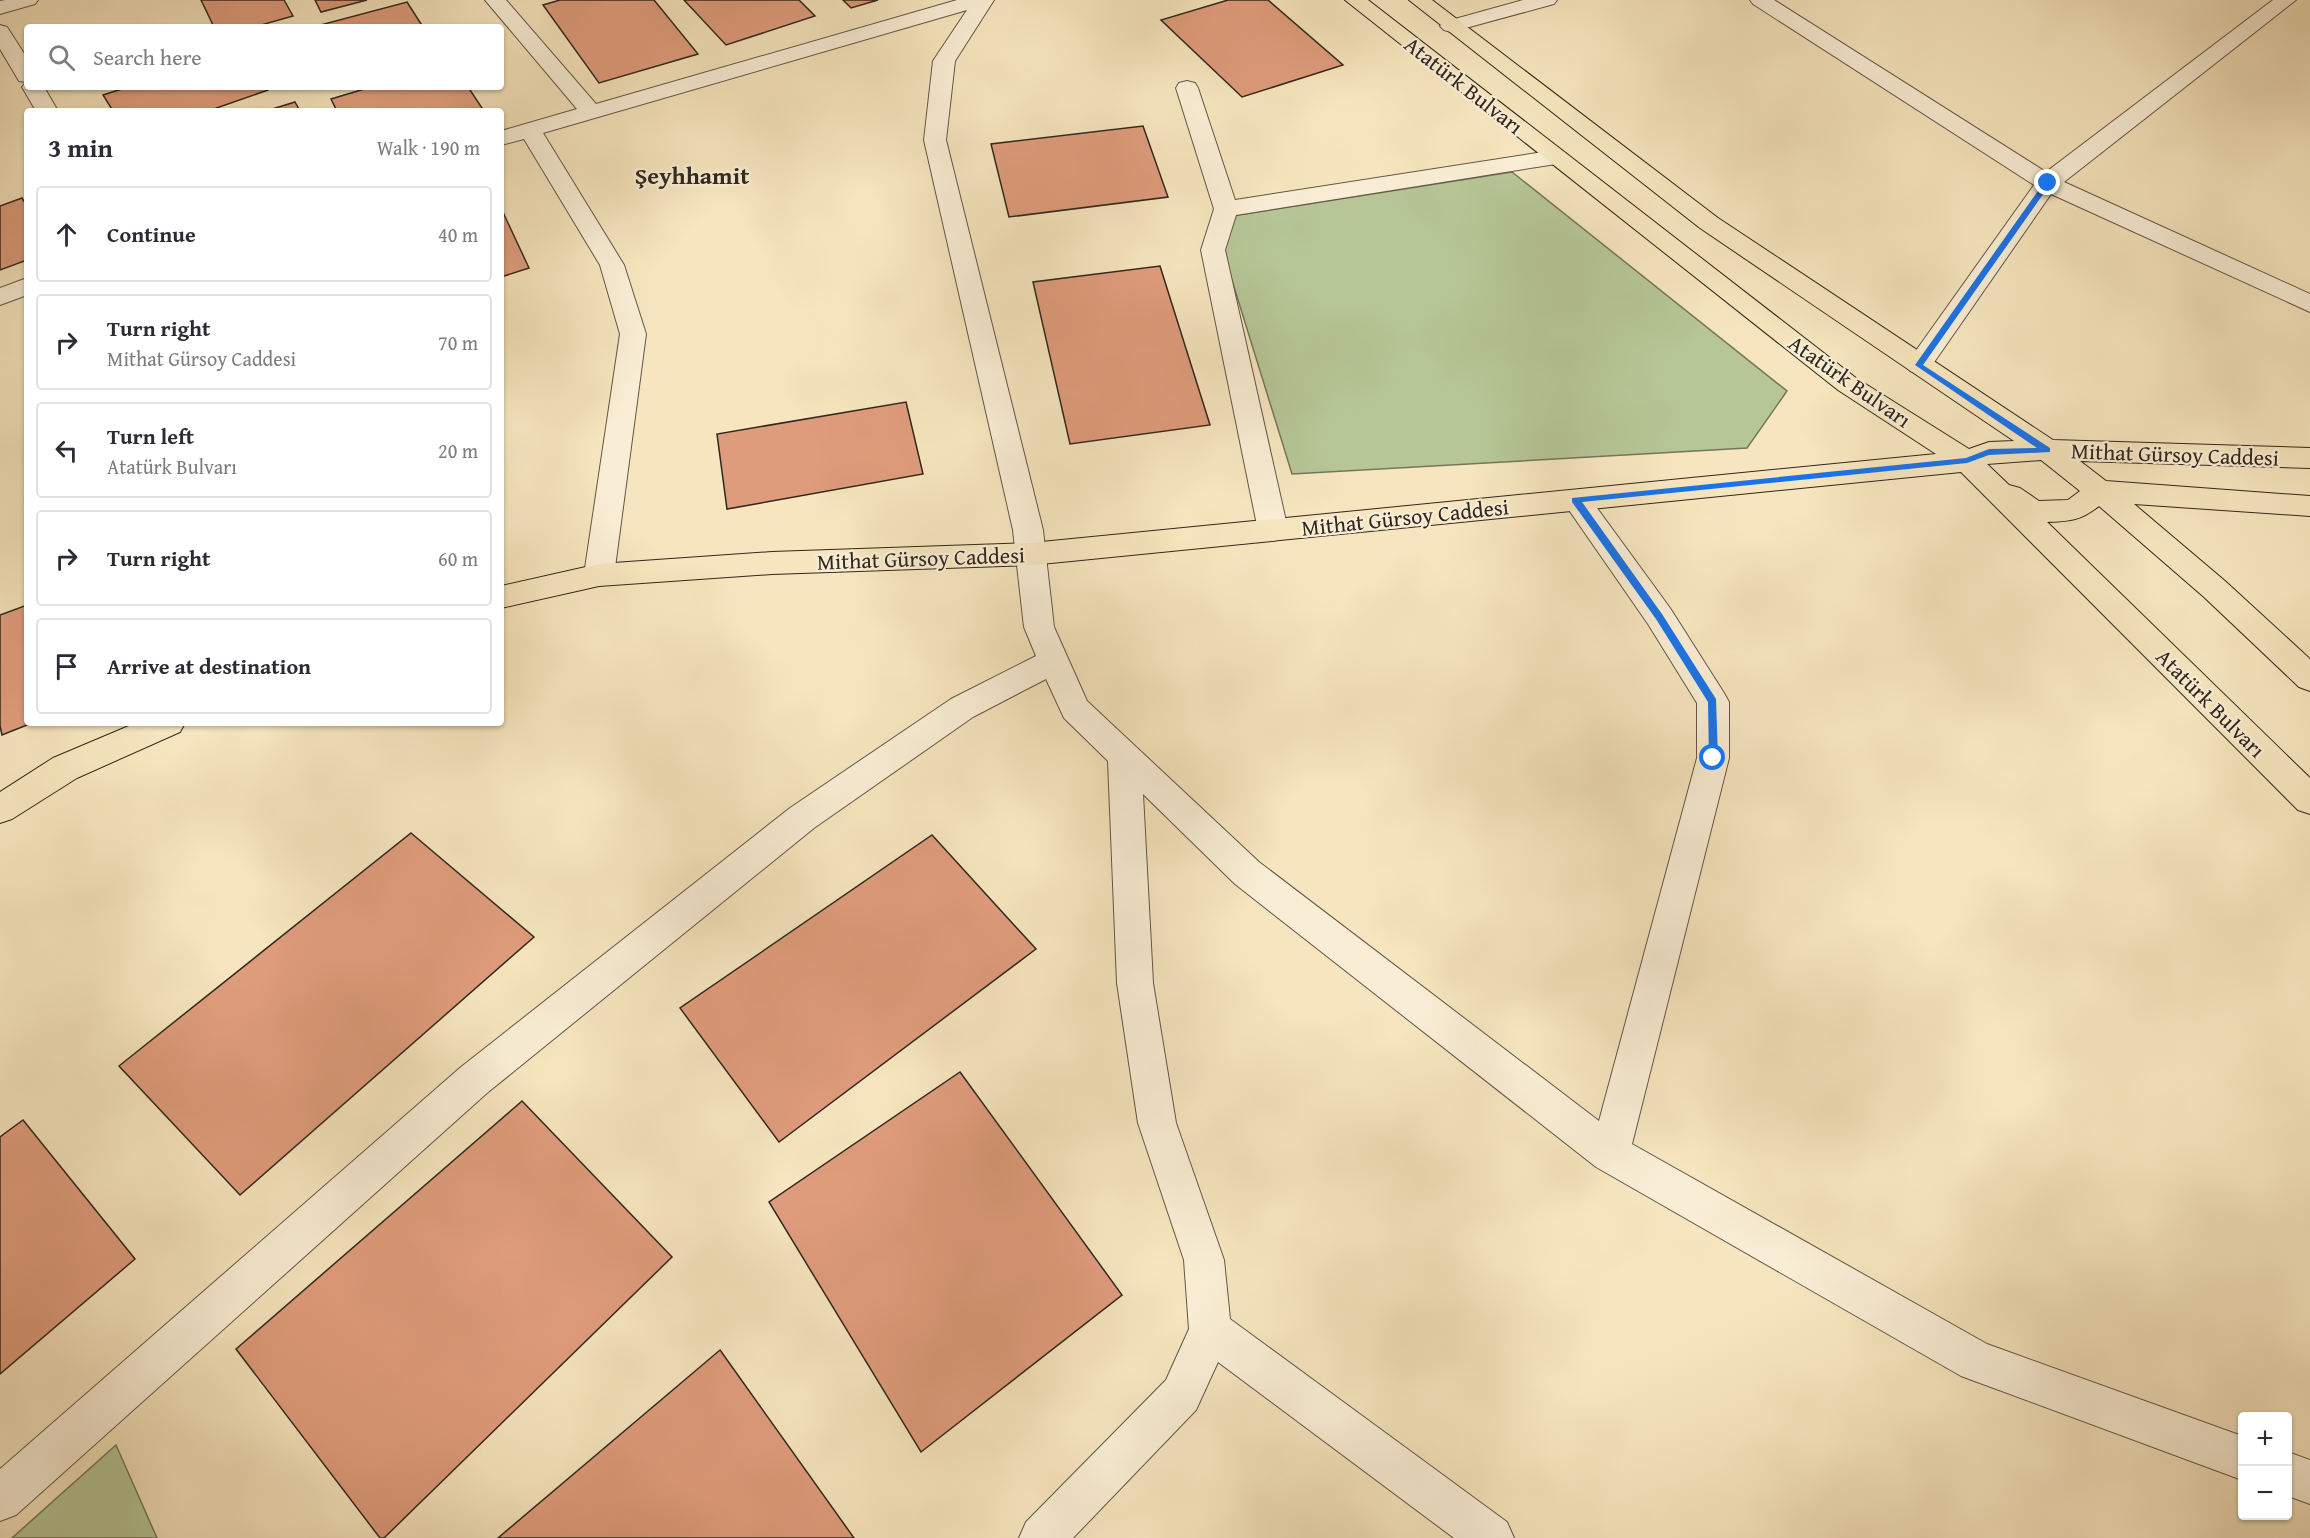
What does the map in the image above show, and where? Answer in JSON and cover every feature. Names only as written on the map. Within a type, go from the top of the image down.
[{"type":"main road","name":"Atatürk Bulvarı","points":[[1355,0],[1847,384],[1967,460],[2310,800]]},
{"type":"main road","name":"Atatürk Bulvarı","points":[[1419,0],[1451,27],[1709,223],[2047,450],[2100,491],[2226,598],[2310,678]]},
{"type":"main road","name":"Mithat Gürsoy Caddesi","points":[[504,596],[599,575],[772,562],[1031,554],[1967,460],[1989,452],[2047,450],[2310,458]]},
{"type":"main road","points":[[1967,460],[1988,479],[2033,512],[2074,510],[2100,491]]},
{"type":"main road","name":"Mithat Gürsoy Caddesi","points":[[2100,491],[2310,506]]},
{"type":"main road","points":[[0,809],[65,768],[162,726]]},
{"type":"street","points":[[0,8],[28,0]]},
{"type":"street","points":[[495,0],[591,112]]},
{"type":"street","points":[[504,137],[982,0]]},
{"type":"street","points":[[982,0],[944,61],[935,141],[1028,531],[1039,627],[1075,710],[1247,873],[1610,1153],[1976,1361],[2238,1457]]},
{"type":"street","points":[[1451,27],[1547,0]]},
{"type":"street","points":[[1760,0],[2048,183],[2310,304]]},
{"type":"street","points":[[1919,365],[2048,183],[2286,0]]},
{"type":"street","points":[[0,31],[24,71]]},
{"type":"street","points":[[1187,88],[1226,209],[1213,250],[1273,530]]},
{"type":"street","points":[[35,90],[45,108]]},
{"type":"street","points":[[530,130],[612,265],[633,334],[599,575]]},
{"type":"street","points":[[1226,209],[1556,157]]},
{"type":"street","points":[[0,297],[24,287]]},
{"type":"street","points":[[1575,500],[1659,616],[1713,702],[1713,758],[1610,1153]]},
{"type":"street","points":[[0,1499],[474,1080],[801,818],[962,708],[1054,661]]},
{"type":"street","points":[[1042,1538],[1181,1395],[1210,1330],[1204,1260],[1157,1123],[1135,983],[1124,756]]},
{"type":"street","points":[[1210,1330],[1491,1538]]},
{"type":"street","points":[[2292,1475],[2310,1482]]},
{"type":"green space","points":[[1512,172],[1787,391],[1747,448],[1292,474],[1213,219]]},
{"type":"green space","points":[[116,1445],[157,1538],[12,1538]]},
{"type":"building","points":[[201,0],[284,0],[293,16],[265,24],[213,24]]},
{"type":"building","points":[[315,0],[367,0],[321,12]]},
{"type":"building","points":[[560,0],[654,0],[698,54],[599,83],[543,5]]},
{"type":"building","points":[[684,0],[799,0],[815,16],[726,45]]},
{"type":"building","points":[[843,0],[878,0],[851,8]]},
{"type":"building","points":[[1228,0],[1268,0],[1343,65],[1242,97],[1161,20]]},
{"type":"building","points":[[407,2],[421,24],[324,24]]},
{"type":"building","points":[[119,90],[268,90],[217,108],[111,108],[103,95]]},
{"type":"building","points":[[361,90],[470,90],[482,108],[336,108],[331,99]]},
{"type":"building","points":[[295,102],[298,108],[276,108]]},
{"type":"building","points":[[1143,126],[1168,197],[1009,217],[991,144]]},
{"type":"building","points":[[22,198],[24,201],[24,261],[0,270],[0,206]]},
{"type":"building","points":[[504,214],[529,268],[504,276]]},
{"type":"building","points":[[1160,266],[1210,425],[1070,444],[1033,282]]},
{"type":"building","points":[[906,402],[923,474],[727,509],[717,434]]},
{"type":"building","points":[[24,606],[24,726],[2,735],[0,726],[0,615]]},
{"type":"building","points":[[411,833],[534,937],[240,1195],[119,1066]]},
{"type":"building","points":[[932,835],[1036,949],[779,1142],[680,1008]]},
{"type":"building","points":[[960,1072],[1122,1295],[921,1452],[769,1202]]},
{"type":"building","points":[[522,1101],[672,1257],[384,1538],[380,1538],[236,1349]]},
{"type":"building","points":[[23,1120],[135,1259],[0,1374],[0,1137]]},
{"type":"building","points":[[720,1350],[854,1538],[498,1538]]},
{"type":"district","name":"Şeyhhamit","points":[[692,175]]},
{"type":"route","points":[[1713,758],[1713,702],[1659,616],[1575,500],[1967,460],[1989,452],[2047,450],[1919,365],[2048,183]]}]
